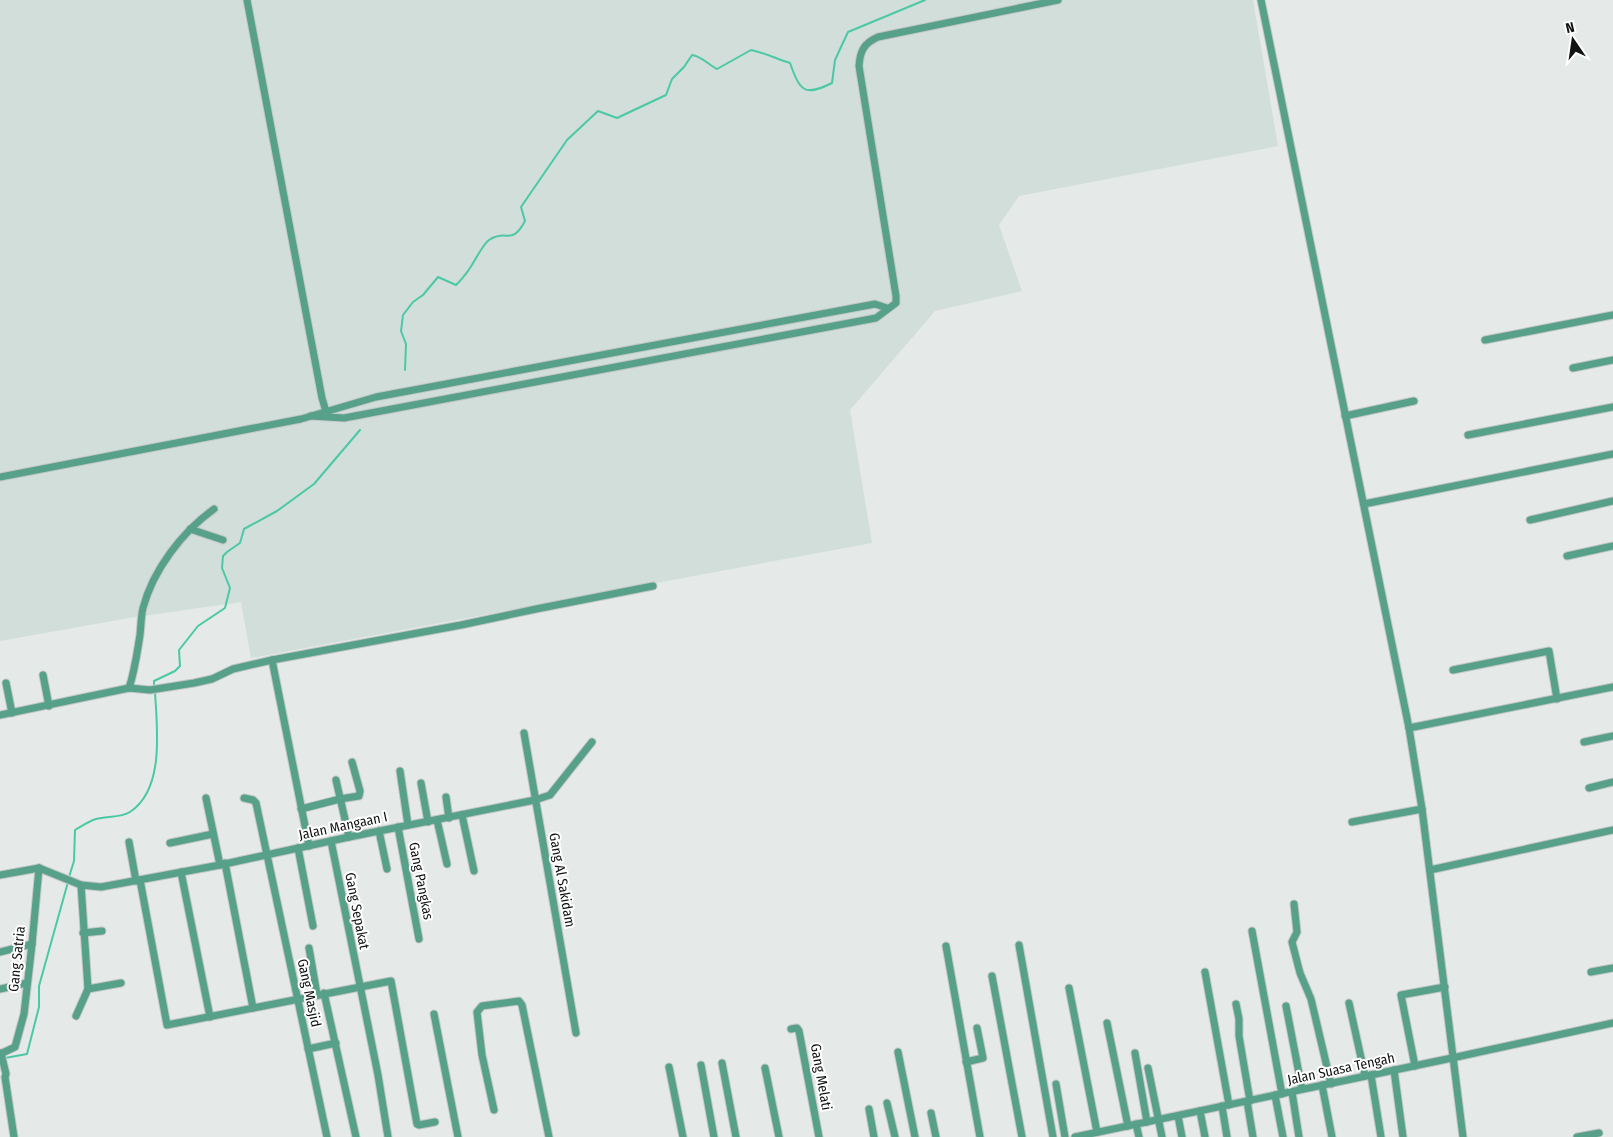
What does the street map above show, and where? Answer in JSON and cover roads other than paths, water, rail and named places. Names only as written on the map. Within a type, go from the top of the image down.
[{"type":"street","points":[[247,0],[327,414]]},
{"type":"street","points":[[327,414],[344,418],[876,318],[896,303],[896,296],[859,66],[862,49],[866,43],[878,37],[1058,0]]},
{"type":"street","points":[[1261,0],[1408,728],[1422,809],[1441,987],[1463,1137]]},
{"type":"street","points":[[0,478],[327,414],[376,397],[875,304],[888,308]]},
{"type":"street","points":[[1485,340],[1613,315]]},
{"type":"street","points":[[1573,368],[1613,360]]},
{"type":"street","points":[[1345,416],[1414,401]]},
{"type":"street","points":[[1468,435],[1613,407]]},
{"type":"street","points":[[1364,504],[1613,454]]},
{"type":"street","points":[[1530,520],[1613,501]]},
{"type":"street","points":[[129,688],[136,666],[143,608],[157,574],[190,529],[214,509]]},
{"type":"street","points":[[190,529],[223,540]]},
{"type":"street","points":[[1567,556],[1613,546]]},
{"type":"street","points":[[0,716],[129,688],[153,689],[212,679],[233,669],[272,660],[461,625],[536,608],[653,586]]},
{"type":"street","points":[[1453,670],[1549,651],[1557,698]]},
{"type":"street","points":[[272,660],[309,846]]},
{"type":"street","points":[[43,675],[50,706]]},
{"type":"street","points":[[6,683],[12,713]]},
{"type":"street","points":[[1408,728],[1613,687]]},
{"type":"street","name":"Gang Al Sakidam","points":[[524,732],[536,794],[534,800],[576,1033]]},
{"type":"street","points":[[1584,742],[1613,736]]},
{"type":"street","name":"Jalan Mangaan I","points":[[38,868],[81,885],[101,887],[223,864],[408,825],[462,816],[534,800],[550,794],[592,742]]},
{"type":"street","points":[[301,809],[358,796],[360,794],[352,762]]},
{"type":"street","points":[[400,771],[408,825]]},
{"type":"street","points":[[336,780],[349,837]]},
{"type":"street","points":[[1589,788],[1613,782]]},
{"type":"street","points":[[421,783],[428,822]]},
{"type":"street","points":[[206,798],[213,834],[223,864],[253,1008]]},
{"type":"street","name":"Gang Masjid","points":[[244,798],[253,800],[256,803],[327,1137]]},
{"type":"street","points":[[446,798],[449,818]]},
{"type":"street","points":[[1352,822],[1422,809]]},
{"type":"street","points":[[462,816],[474,872]]},
{"type":"street","points":[[437,820],[447,864]]},
{"type":"street","name":"Gang Pangkas","points":[[398,827],[419,939]]},
{"type":"street","points":[[1430,870],[1613,830]]},
{"type":"street","points":[[379,831],[387,869]]},
{"type":"street","points":[[170,843],[213,834]]},
{"type":"street","name":"Gang Sepakat","points":[[330,841],[378,1075],[388,1137]]},
{"type":"street","points":[[129,842],[167,1025],[391,981],[417,1124],[434,1122]]},
{"type":"street","points":[[298,848],[313,926]]},
{"type":"street","points":[[0,875],[38,868]]},
{"type":"street","name":"Gang Satria","points":[[2,1056],[12,1050],[17,1044],[24,1014],[38,868]]},
{"type":"street","points":[[181,872],[210,1017]]},
{"type":"street","points":[[76,1016],[88,989],[81,885]]},
{"type":"street","points":[[1294,904],[1297,932],[1292,942],[1300,973],[1311,999],[1331,1084]]},
{"type":"street","points":[[83,933],[102,930]]},
{"type":"street","points":[[1252,931],[1283,1137]]},
{"type":"street","points":[[0,952],[32,944]]},
{"type":"street","points":[[1019,944],[1053,1137]]},
{"type":"street","points":[[946,946],[980,1137]]},
{"type":"street","points":[[309,948],[336,1043],[356,1137]]},
{"type":"street","points":[[1591,972],[1613,968]]},
{"type":"street","points":[[1205,972],[1225,1106],[1227,1137]]},
{"type":"street","points":[[992,976],[1022,1137]]},
{"type":"street","points":[[0,989],[27,983]]},
{"type":"street","points":[[88,989],[121,983]]},
{"type":"street","points":[[1415,1066],[1401,997],[1403,994],[1441,987]]},
{"type":"street","points":[[1069,988],[1093,1134]]},
{"type":"street","points":[[494,1110],[482,1055],[477,1012],[482,1006],[519,1001],[522,1002],[549,1137]]},
{"type":"street","points":[[1349,1003],[1368,1076],[1381,1137]]},
{"type":"street","points":[[1236,1004],[1239,1019],[1240,1048],[1253,1137]]},
{"type":"street","points":[[1286,1006],[1302,1090]]},
{"type":"street","points":[[434,1014],[458,1137]]},
{"type":"street","points":[[1107,1023],[1128,1126]]},
{"type":"street","name":"Jalan Suasa Tengah","points":[[1074,1137],[1613,1023]]},
{"type":"street","name":"Gang Melati","points":[[791,1029],[797,1028],[799,1031],[819,1137]]},
{"type":"street","points":[[966,1062],[983,1058],[978,1028]]},
{"type":"street","points":[[308,1049],[336,1043]]},
{"type":"street","points":[[898,1052],[915,1137]]},
{"type":"street","points":[[1135,1053],[1147,1122]]},
{"type":"street","points":[[2,1056],[14,1137]]},
{"type":"street","points":[[722,1063],[736,1137]]},
{"type":"street","points":[[701,1065],[714,1137]]},
{"type":"street","points":[[669,1067],[683,1137]]},
{"type":"street","points":[[765,1068],[779,1137]]},
{"type":"street","points":[[1148,1068],[1162,1137]]},
{"type":"street","points":[[1394,1070],[1403,1137]]},
{"type":"street","points":[[1056,1084],[1065,1137]]},
{"type":"street","points":[[1322,1085],[1332,1137]]},
{"type":"street","points":[[1292,1092],[1299,1137]]},
{"type":"street","points":[[887,1102],[895,1137]]},
{"type":"street","points":[[869,1109],[874,1137]]},
{"type":"street","points":[[1200,1111],[1205,1137]]},
{"type":"street","points":[[931,1113],[936,1137]]},
{"type":"street","points":[[1178,1116],[1182,1137]]},
{"type":"street","points":[[1136,1124],[1139,1137]]},
{"type":"street","points":[[1578,1137],[1599,1132]]},
{"type":"waterway","points":[[405,370],[406,344],[401,331],[403,315],[438,277],[456,285],[489,240],[495,237],[512,235],[520,229],[525,221],[521,207],[567,140],[598,111],[617,118],[666,95],[672,79],[684,67],[692,55],[717,69],[751,50],[756,51],[790,63],[800,85],[804,89],[815,90],[832,83],[835,60],[848,32],[925,0]]},
{"type":"waterway","points":[[154,687],[154,681],[175,671],[180,666],[179,650],[198,626],[225,608],[230,588],[222,568],[223,556],[240,543],[244,529],[277,511],[314,484],[360,430]]},
{"type":"waterway","points":[[69,877],[74,861],[75,830],[96,819],[130,812],[141,802],[149,789],[156,757],[157,723],[155,692]]},
{"type":"waterway","points":[[5,1058],[27,1054],[39,1007],[39,986],[68,882]]}]
